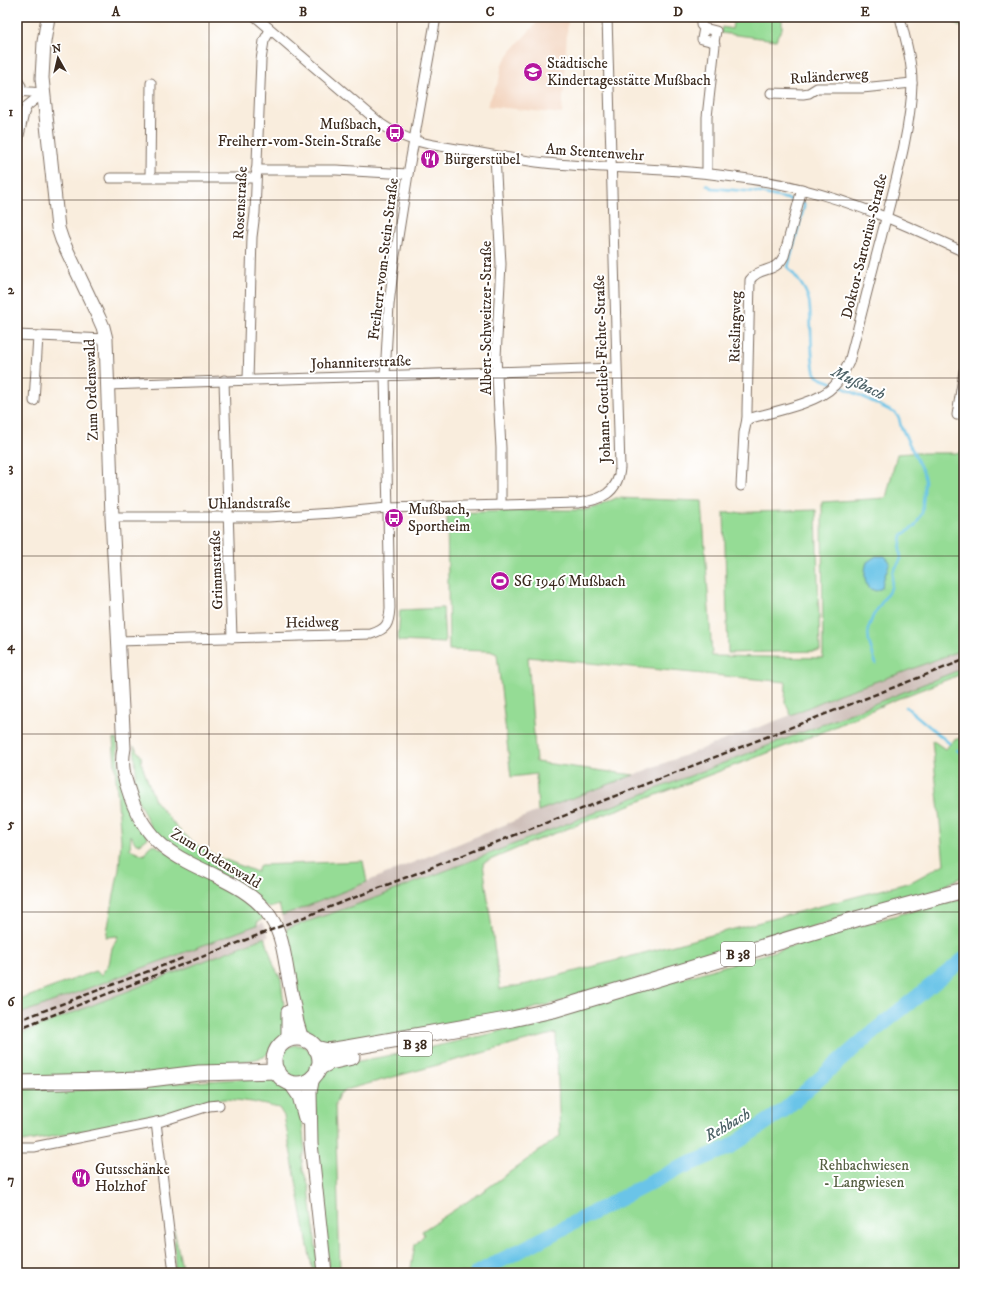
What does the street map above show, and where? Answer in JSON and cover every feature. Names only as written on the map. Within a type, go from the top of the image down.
[{"type":"main road","name":"B 38","points":[[316,1072],[324,1064],[335,1060],[450,1037],[512,1019],[587,1000],[901,906],[964,890]]},
{"type":"main road","name":"B 38","points":[[310,1044],[328,1050],[347,1048],[512,1019]]},
{"type":"main road","points":[[294,1039],[310,1044],[319,1057],[316,1072],[302,1083],[290,1083],[284,1080],[274,1065],[274,1056],[279,1047],[285,1042],[294,1039]]},
{"type":"main road","points":[[199,1073],[264,1060],[274,1056]]},
{"type":"main road","points":[[17,1082],[61,1083],[134,1080],[199,1073],[277,1071]]},
{"type":"street","name":"Zum Ordenswald","points":[[48,17],[42,66],[43,93],[48,122],[60,235],[103,327],[106,339],[118,641],[124,748],[131,772],[131,797],[141,821],[152,837],[180,858],[245,891],[266,911],[276,925],[280,935],[297,1023],[302,1036],[310,1044]]},
{"type":"street","name":"Am Stentenwehr","points":[[256,17],[381,124],[394,133],[413,141],[495,156],[545,163],[707,173],[759,180],[802,189],[849,204],[886,218],[964,252]]},
{"type":"street","name":"Freiherr-vom-Stein-Straße","points":[[388,508],[385,375],[391,286],[413,141],[436,17]]},
{"type":"street","name":"Johann-Gottlieb-Fichte-Straße","points":[[388,508],[590,502],[606,495],[619,478],[620,468],[607,17]]},
{"type":"street","points":[[701,17],[701,25],[704,28],[702,40],[714,42],[715,45],[706,117],[707,173]]},
{"type":"street","name":"Doktor-Sartorius-Straße","points":[[747,420],[815,398],[825,393],[836,383],[849,362],[886,218],[910,110],[912,83],[908,49],[900,17]]},
{"type":"street","name":"Rosenstraße","points":[[248,380],[252,237],[255,213],[261,60],[264,41],[270,30]]},
{"type":"street","points":[[17,80],[21,86],[20,92],[43,93]]},
{"type":"street","points":[[150,177],[152,83]]},
{"type":"street","name":"Ruländerweg","points":[[771,93],[809,94],[817,88],[862,88],[912,83]]},
{"type":"street","points":[[17,144],[24,112],[27,106],[43,93]]},
{"type":"street","name":"Albert-Schweitzer-Straße","points":[[495,156],[499,202],[501,264],[496,373],[502,448],[501,505]]},
{"type":"street","points":[[110,178],[336,170],[408,174]]},
{"type":"street","name":"Rieslingweg","points":[[741,486],[744,433],[747,420],[750,280],[754,275],[776,267],[781,262],[802,189]]},
{"type":"street","points":[[17,335],[106,339]]},
{"type":"street","points":[[34,401],[38,336]]},
{"type":"street","name":"Johanniterstraße","points":[[107,385],[616,368]]},
{"type":"street","points":[[957,415],[964,371]]},
{"type":"street","name":"Grimmstraße","points":[[224,380],[232,638]]},
{"type":"street","name":"Uhlandstraße","points":[[112,517],[296,516],[388,508]]},
{"type":"street","name":"Heidweg","points":[[118,641],[371,634],[384,629],[390,617],[388,508]]},
{"type":"street","name":"Zum Ordenswald","points":[[285,1042],[289,1026],[287,971]]},
{"type":"street","points":[[316,1072],[310,1092],[311,1144],[325,1273]]},
{"type":"street","points":[[290,1083],[299,1096],[311,1144]]},
{"type":"street","points":[[17,1147],[34,1147],[156,1122],[209,1106],[219,1105]]},
{"type":"street","points":[[156,1122],[174,1273]]},
{"type":"shaded area","name":"Städtische Kindertagesstätte Mußbach","points":[[542,17],[568,17],[562,114],[487,106],[499,80],[502,64],[511,51]]},
{"type":"shaded area","points":[[964,649],[964,668],[806,731],[370,900],[286,929],[281,915],[303,908],[538,811],[791,715],[839,694],[901,673]]},
{"type":"shaded area","points":[[263,922],[269,936],[17,1035],[17,1015]]},
{"type":"green space","points":[[734,17],[782,17],[782,29],[776,40],[721,33],[722,27],[732,29]]},
{"type":"green space","points":[[946,17],[964,17],[964,26],[958,26]]},
{"type":"green space","points":[[964,453],[964,649],[901,673],[839,694],[791,715],[785,702],[786,682],[528,657],[536,762],[634,775],[538,811],[536,774],[511,777],[497,654],[490,651],[449,650],[447,513],[585,510],[597,507],[616,498],[702,501],[712,656],[823,658],[822,502],[886,498],[897,454]]},
{"type":"green space","points":[[816,510],[820,651],[728,653],[724,513]]},
{"type":"green space","points":[[443,608],[445,643],[398,641],[400,610]]},
{"type":"green space","points":[[964,668],[964,673],[892,701],[823,732],[532,842],[483,863],[500,989],[527,984],[911,882],[944,864],[932,740],[945,749],[954,740],[964,737],[964,876],[934,891],[567,1000],[508,1015],[322,1048],[306,1035],[286,929],[370,900],[806,731]]},
{"type":"green space","points":[[113,739],[117,739],[119,772],[148,838],[140,844],[136,844],[131,835],[130,849],[144,855],[148,848],[153,844],[238,891],[266,917],[257,922],[257,925],[17,1015],[17,1001],[95,971],[101,975],[109,964],[112,948],[118,936],[106,937],[119,869],[121,841]]},
{"type":"green space","points":[[134,746],[141,756],[142,765],[155,801],[178,829],[198,846],[218,857],[257,872],[260,865],[363,861],[367,882],[282,915],[279,905],[269,908],[178,854],[154,834],[135,794],[134,778],[136,773]]},
{"type":"green space","name":"Rehbachwiesen - Langwiesen","points":[[964,898],[964,1273],[410,1273],[415,1245],[424,1235],[422,1231],[485,1190],[560,1136],[556,1033],[349,1089],[339,1094],[335,1104],[340,1271],[339,1273],[329,1273],[323,1219],[314,1084],[319,1074],[337,1065],[414,1051],[490,1034],[897,915]]},
{"type":"green space","points":[[265,937],[274,966],[281,979],[286,1024],[283,1038],[264,1057],[178,1072],[17,1078],[17,1035]]},
{"type":"green space","points":[[297,1045],[309,1050],[314,1062],[309,1074],[297,1079],[285,1074],[280,1062],[285,1050]]},
{"type":"green space","points":[[271,1077],[282,1083],[290,1090],[299,1108],[305,1151],[302,1157],[303,1170],[309,1187],[319,1273],[313,1273],[284,1116],[279,1108],[252,1102],[227,1099],[213,1100],[158,1117],[17,1143],[17,1089],[144,1085]]},
{"type":"green space","points":[[174,1229],[183,1273],[175,1273]]},
{"type":"water","points":[[876,556],[885,556],[890,562],[882,588],[876,591],[868,588],[865,569],[867,562]]},
{"type":"waterway","name":"Mußbach","points":[[707,185],[712,188],[755,192],[797,201]]},
{"type":"waterway","name":"Mußbach","points":[[801,203],[804,204],[804,207],[788,267],[808,296],[811,318],[814,371],[816,375],[822,379],[833,383]]},
{"type":"waterway","name":"Mußbach","points":[[838,385],[895,413],[899,418],[901,427],[923,472],[925,481],[922,513],[915,526],[902,535],[900,550],[901,559],[893,572],[891,588],[873,616],[868,629],[869,642],[876,664]]},
{"type":"waterway","name":"Mußbach","points":[[906,707],[949,743]]},
{"type":"waterway","name":"Mußbach","points":[[957,750],[964,755]]},
{"type":"waterway","name":"Rehbach","points":[[477,1273],[673,1171],[730,1147],[783,1111],[868,1036],[964,959]]},
{"type":"railway","points":[[17,1029],[964,660]]},
{"type":"railway","points":[[17,1021],[183,958]]},
{"type":"place","name":"Städtische Kindertagesstätte Mußbach","points":[[533,72]]},
{"type":"place","name":"Mußbach, Freiherr-vom-Stein-Straße","points":[[395,133]]},
{"type":"place","name":"Bürgerstübel","points":[[430,159]]},
{"type":"place","name":"Mußbach, Sportheim","points":[[394,518]]},
{"type":"place","name":"SG 1946 Mußbach","points":[[500,581]]},
{"type":"place","name":"Gutsschänke Holzhof","points":[[81,1178]]}]
